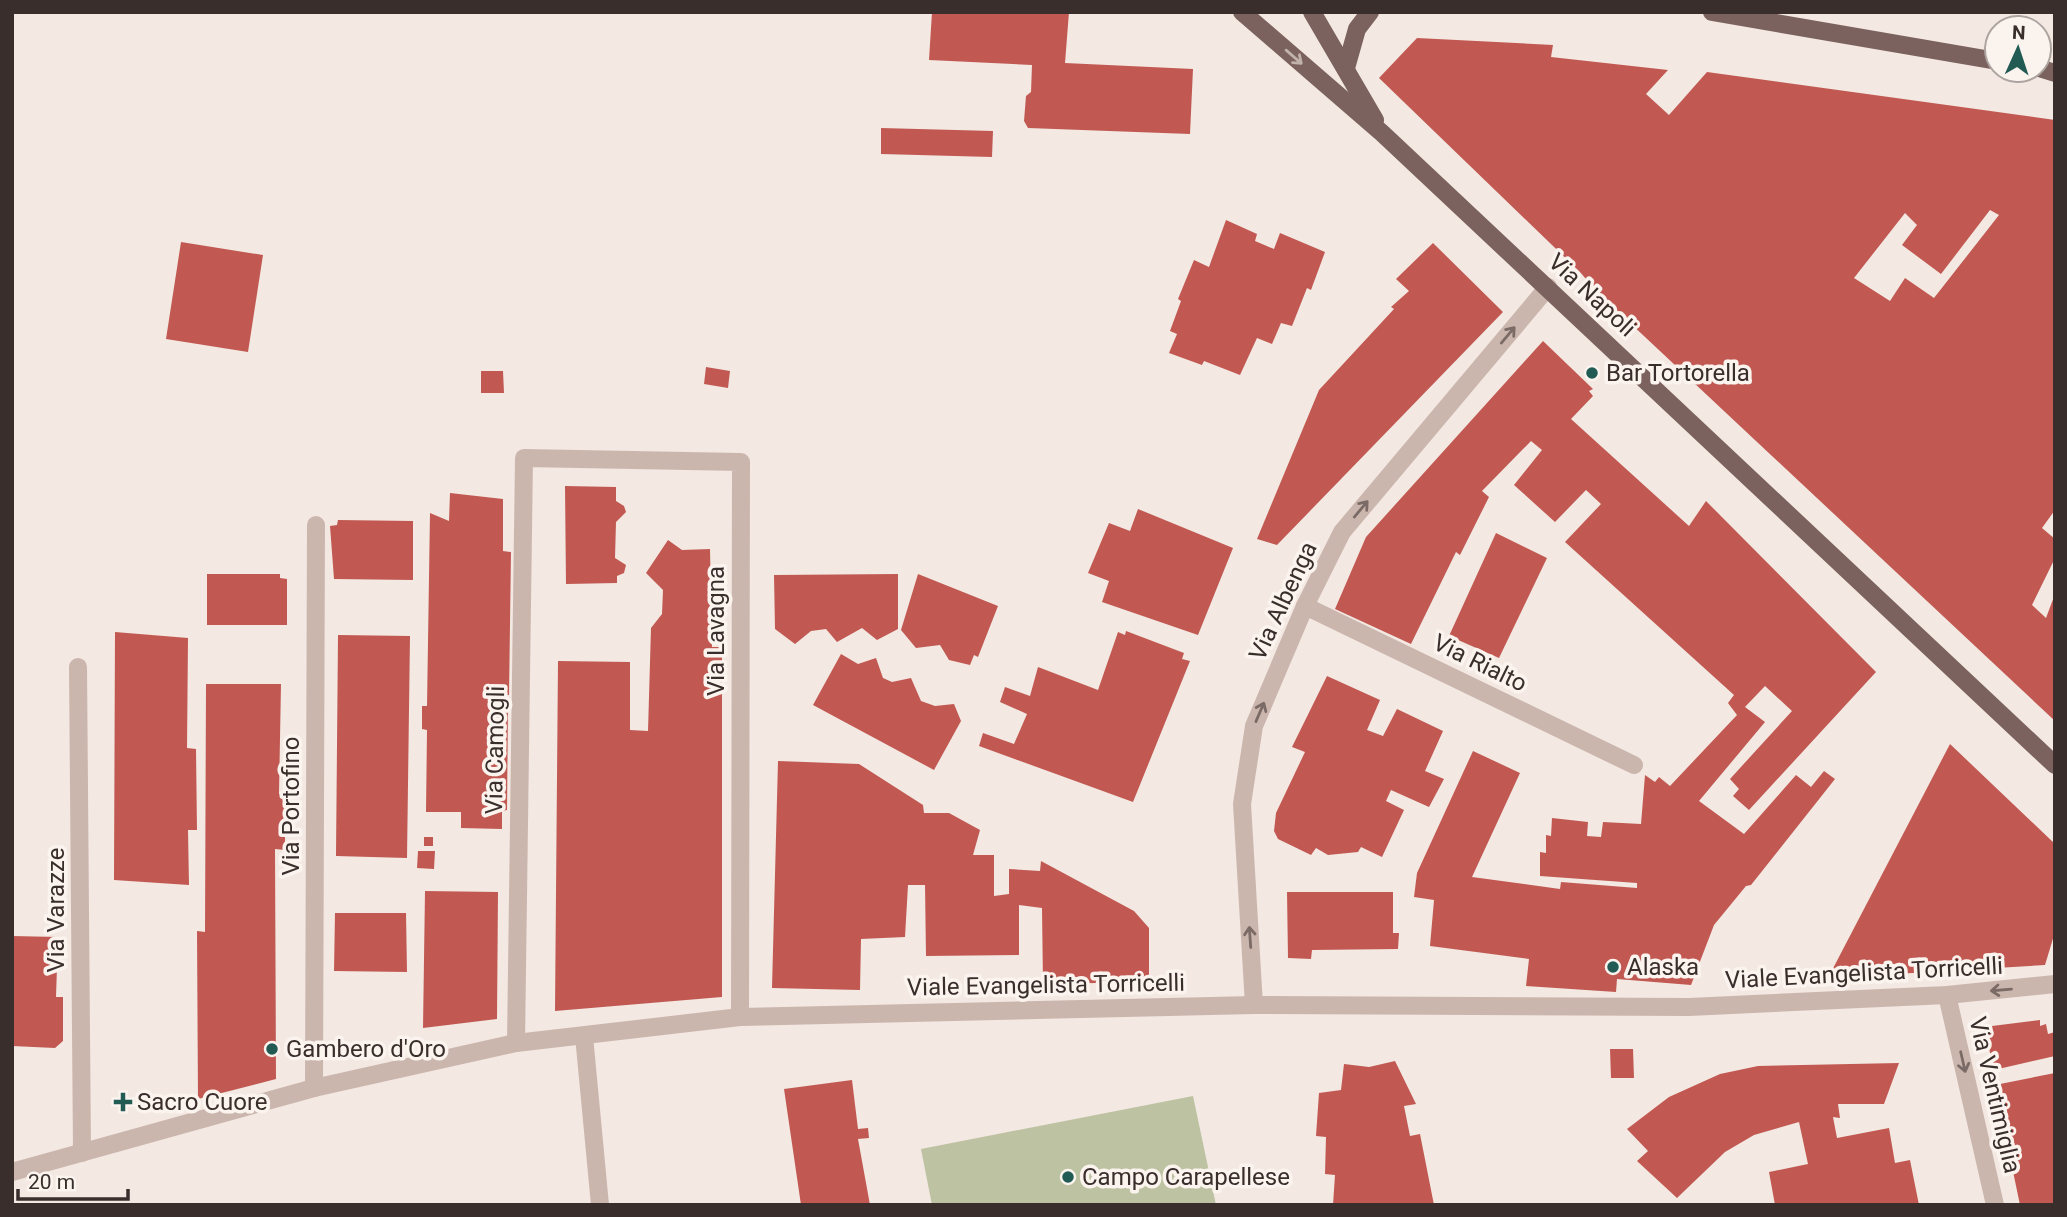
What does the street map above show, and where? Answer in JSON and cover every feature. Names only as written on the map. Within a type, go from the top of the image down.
[{"type":"main road","name":"Via Napoli","points":[[1242,12],[1382,133],[2055,765]]},
{"type":"main road","points":[[1312,12],[1382,133]]},
{"type":"main road","points":[[1346,68],[1357,29],[1370,12]]},
{"type":"main road","points":[[1712,12],[1983,59]]},
{"type":"street","name":"Via Albenga","points":[[1254,1005],[1241,804],[1254,726],[1305,606],[1342,532],[1548,287]]},
{"type":"street","name":"Via Lavagna","points":[[524,458],[741,462],[740,1017]]},
{"type":"street","name":"Via Camogli","points":[[516,1043],[524,458]]},
{"type":"street","name":"Via Portofino","points":[[314,1088],[316,525]]},
{"type":"street","name":"Via Rialto","points":[[1305,606],[1634,765]]},
{"type":"street","name":"Via Varazze","points":[[78,667],[82,1153]]},
{"type":"street","name":"Viale Evangelista Torricelli","points":[[12,1172],[314,1088],[516,1043],[740,1017],[1254,1005],[1689,1007],[1947,995],[2055,984]]},
{"type":"street","name":"Via Ventimiglia","points":[[1947,995],[1995,1205]]},
{"type":"street","points":[[584,1036],[600,1205]]},
{"type":"street","name":"Viale Evangelista Torricelli","points":[[12,1182],[54,1160]]},
{"type":"green space","name":"Campo Carapellese","points":[[1193,1096],[1216,1205],[932,1205],[921,1149]]},
{"type":"building","points":[[932,12],[1069,12],[1065,63],[1193,69],[1190,134],[1028,128],[1024,121],[1026,96],[1031,92],[1032,65],[929,60]]},
{"type":"building","points":[[1417,38],[1553,45],[1551,57],[1668,70],[1646,94],[1669,115],[1707,72],[2055,120],[2055,510],[2042,528],[2055,539],[2055,558],[2032,605],[2046,618],[2055,594],[2055,721],[1597,292],[1580,272],[1379,78]],"holes":[[[1990,210],[1999,215],[1934,298],[1905,278],[1890,301],[1854,278],[1905,213],[1917,225],[1902,245],[1941,274]]]},
{"type":"building","points":[[881,128],[993,131],[992,157],[881,154]]},
{"type":"building","points":[[1226,220],[1257,234],[1255,241],[1274,249],[1280,233],[1325,252],[1311,290],[1307,288],[1292,326],[1281,323],[1272,344],[1257,338],[1240,375],[1204,361],[1202,365],[1169,353],[1177,334],[1170,331],[1181,301],[1178,299],[1194,260],[1209,267]]},
{"type":"building","points":[[181,242],[263,255],[248,352],[166,339]]},
{"type":"building","points":[[1433,243],[1503,312],[1277,545],[1257,539],[1319,390],[1394,309],[1391,307],[1409,291],[1396,279]]},
{"type":"building","points":[[1543,341],[1593,389],[1589,391],[1593,396],[1571,419],[1689,526],[1706,501],[1876,672],[1749,810],[1733,796],[1739,789],[1730,779],[1792,711],[1765,686],[1745,707],[1765,722],[1699,801],[1744,834],[1796,775],[1811,787],[1824,771],[1835,779],[1751,885],[1746,886],[1714,925],[1691,985],[1617,979],[1616,992],[1526,986],[1529,959],[1430,946],[1434,900],[1414,897],[1417,873],[1473,751],[1520,773],[1472,877],[1560,889],[1561,882],[1637,888],[1637,883],[1540,876],[1540,852],[1546,853],[1546,835],[1551,836],[1552,818],[1588,822],[1587,836],[1601,837],[1603,822],[1641,824],[1645,775],[1655,782],[1659,777],[1670,786],[1737,715],[1728,703],[1734,695],[1565,542],[1601,504],[1586,490],[1555,522],[1514,485],[1542,450],[1531,441],[1482,491],[1489,497],[1460,555],[1456,552],[1411,644],[1335,609],[1366,537]]},
{"type":"building","points":[[706,367],[730,371],[728,388],[704,384]]},
{"type":"building","points":[[481,371],[503,371],[504,393],[481,393]]},
{"type":"building","points":[[565,486],[616,487],[616,501],[624,506],[626,512],[616,522],[615,558],[626,565],[624,573],[617,576],[617,583],[566,584]]},
{"type":"building","points":[[450,493],[503,499],[503,551],[511,552],[509,695],[501,695],[501,704],[508,704],[507,810],[502,811],[502,829],[461,828],[461,812],[426,812],[427,730],[422,729],[422,706],[427,706],[430,513],[449,521]]},
{"type":"building","points":[[1138,509],[1233,548],[1198,635],[1102,602],[1109,581],[1088,573],[1109,523],[1130,531]]},
{"type":"building","points":[[338,520],[413,521],[413,580],[334,579],[330,526],[337,525]]},
{"type":"building","points":[[1496,533],[1547,558],[1499,658],[1449,636]]},
{"type":"building","points":[[668,540],[682,550],[710,549],[712,647],[722,647],[722,997],[555,1011],[558,661],[630,662],[630,730],[648,731],[651,628],[662,614],[663,590],[646,573]]},
{"type":"building","points":[[207,574],[280,574],[280,578],[287,579],[287,625],[207,625]]},
{"type":"building","points":[[898,574],[898,629],[877,640],[862,628],[837,642],[826,629],[811,631],[795,644],[775,629],[774,575]]},
{"type":"building","points":[[918,574],[998,606],[978,657],[974,655],[970,665],[949,660],[940,645],[916,648],[901,630]]},
{"type":"building","points":[[1126,631],[1184,653],[1182,659],[1190,661],[1133,802],[979,746],[983,733],[1014,744],[1027,714],[1000,702],[1005,687],[1030,696],[1038,667],[1098,690],[1118,632],[1125,635]]},
{"type":"building","points":[[115,632],[188,638],[187,748],[196,749],[197,830],[188,830],[189,885],[114,880]]},
{"type":"building","points":[[338,635],[410,636],[407,858],[336,856]]},
{"type":"building","points":[[841,654],[858,664],[876,658],[883,678],[892,682],[911,678],[921,701],[935,706],[954,704],[961,721],[934,770],[813,705]]},
{"type":"building","points":[[1327,676],[1380,700],[1367,730],[1383,736],[1397,709],[1443,731],[1425,771],[1444,779],[1429,807],[1391,790],[1386,801],[1404,810],[1382,857],[1361,847],[1358,852],[1328,855],[1316,848],[1311,855],[1278,839],[1274,831],[1276,813],[1305,752],[1292,747]]},
{"type":"building","points":[[206,684],[281,684],[279,794],[285,794],[285,850],[275,849],[276,1079],[198,1099],[197,931],[205,932]]},
{"type":"building","points":[[1950,744],[2055,844],[2055,932],[2045,965],[1828,978]]},
{"type":"building","points":[[778,761],[859,764],[923,805],[924,813],[949,813],[980,830],[973,855],[994,855],[994,896],[1009,894],[1009,869],[1040,871],[1041,861],[1134,911],[1149,928],[1149,982],[1043,984],[1042,908],[1019,905],[1019,955],[926,956],[925,885],[908,885],[905,937],[861,939],[860,990],[772,988]]},
{"type":"building","points":[[424,837],[433,837],[433,846],[424,846]]},
{"type":"building","points":[[418,851],[435,851],[434,869],[417,868]]},
{"type":"building","points":[[425,891],[498,892],[497,1019],[423,1028]]},
{"type":"building","points":[[1287,892],[1393,892],[1393,933],[1399,933],[1398,949],[1312,950],[1311,959],[1288,958]]},
{"type":"building","points":[[335,913],[406,913],[407,972],[334,971]]},
{"type":"building","points":[[12,936],[58,937],[56,997],[63,997],[63,1041],[55,1048],[12,1046]]},
{"type":"building","points":[[2040,1020],[2040,1026],[2046,1024],[2048,1034],[2055,1032],[2055,1056],[1994,1070],[1984,1027]]},
{"type":"building","points":[[1610,1049],[1633,1049],[1634,1078],[1611,1078]]},
{"type":"building","points":[[1395,1061],[1416,1104],[1404,1106],[1410,1136],[1420,1134],[1434,1205],[1333,1205],[1335,1175],[1325,1174],[1326,1137],[1316,1136],[1319,1093],[1341,1090],[1344,1064],[1369,1067]]},
{"type":"building","points":[[1899,1063],[1884,1104],[1838,1104],[1840,1118],[1833,1117],[1837,1138],[1889,1128],[1895,1163],[1910,1160],[1919,1205],[1775,1205],[1769,1172],[1808,1164],[1799,1122],[1754,1135],[1725,1152],[1677,1198],[1637,1161],[1648,1151],[1627,1129],[1669,1097],[1720,1074],[1758,1066]]},
{"type":"building","points":[[2055,1073],[2055,1205],[2020,1205],[1995,1085]]},
{"type":"building","points":[[852,1080],[858,1129],[868,1128],[869,1138],[858,1139],[870,1205],[801,1205],[784,1089]]},
{"type":"place","name":"Bar Tortorella","points":[[1592,373]]},
{"type":"place","name":"Alaska","points":[[1613,967]]},
{"type":"place","name":"Gambero d'Oro","points":[[272,1049]]},
{"type":"place","name":"Sacro Cuore","points":[[123,1102]]},
{"type":"place","name":"Campo Carapellese","points":[[1068,1177]]}]
